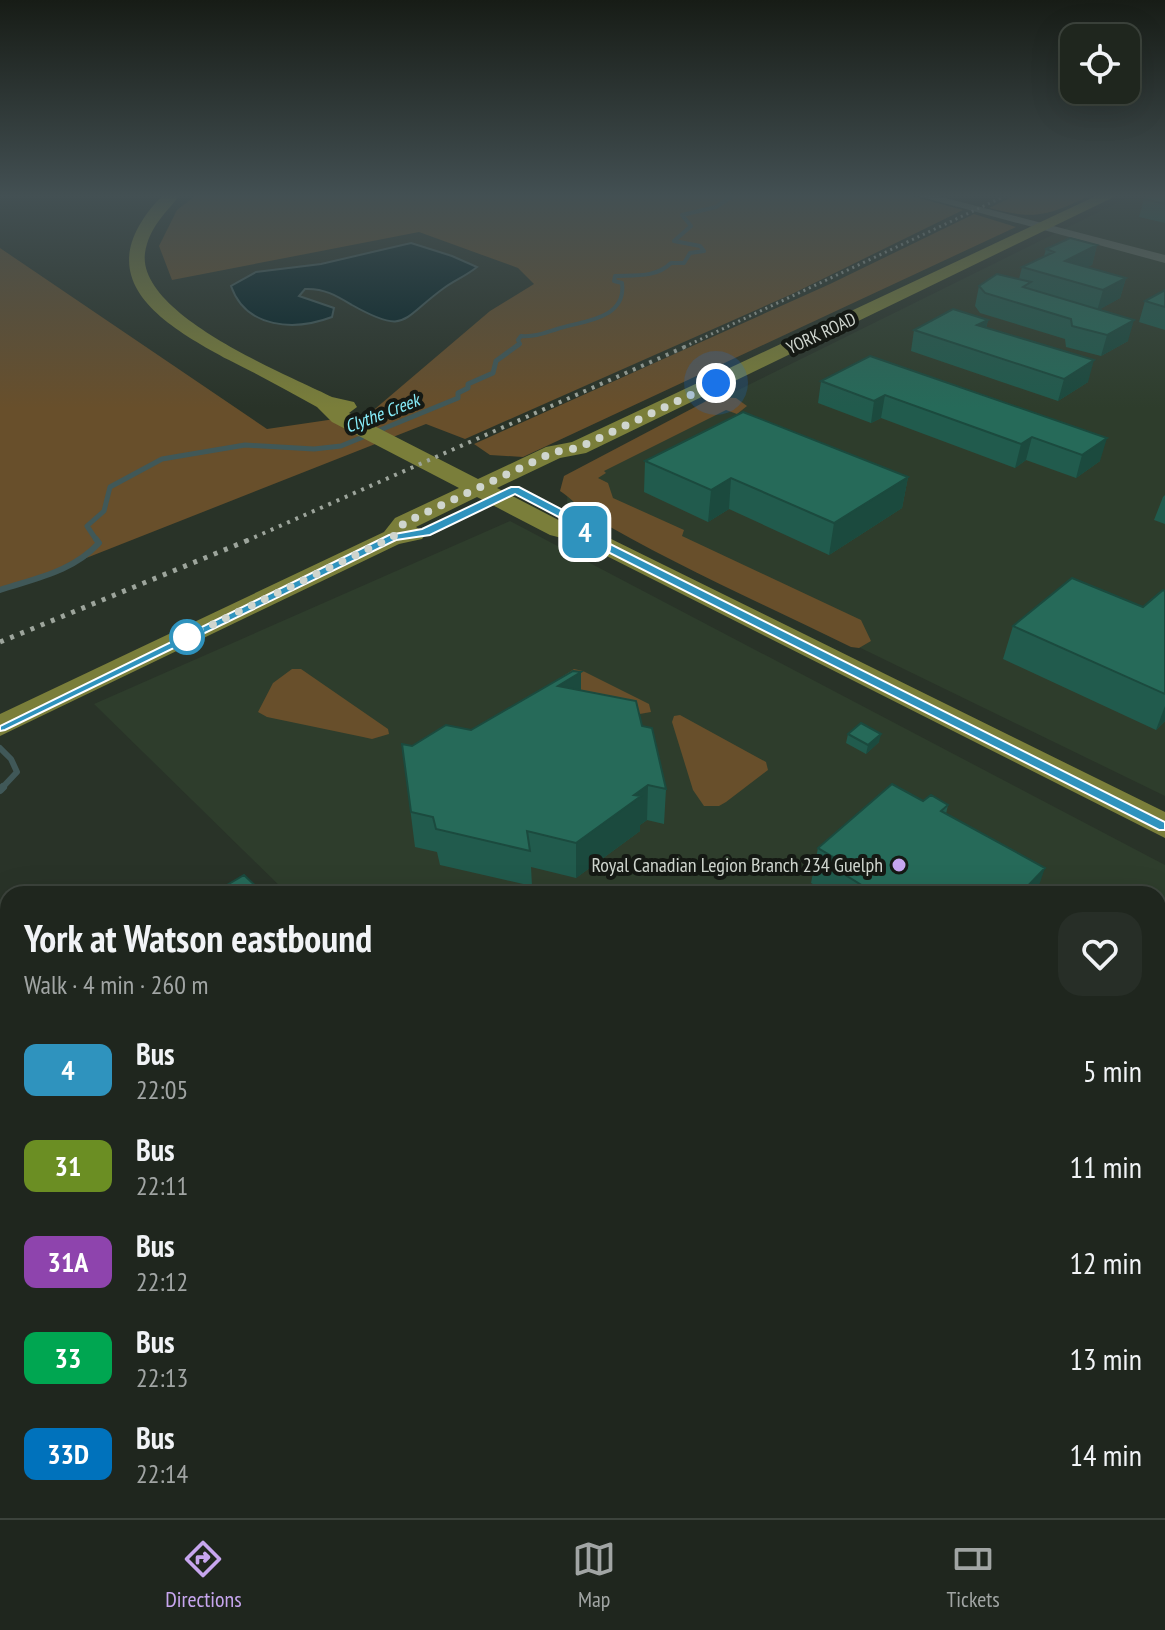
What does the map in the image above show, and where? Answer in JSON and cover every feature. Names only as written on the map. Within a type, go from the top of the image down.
[{"type":"main road","points":[[139,267],[148,294],[166,314],[193,333],[325,402],[340,417],[366,422],[496,489],[576,522],[590,538],[1165,826]]},
{"type":"main road","name":"YORK ROAD","points":[[0,726],[393,537],[425,532],[496,489],[575,461],[578,448],[960,267]]},
{"type":"shaded area","points":[[0,267],[28,267],[267,429],[369,414],[490,311],[534,284],[515,267],[847,267],[465,439],[426,424],[0,592]]},
{"type":"shaded area","points":[[167,267],[240,267],[172,280]]},
{"type":"shaded area","points":[[865,267],[931,267],[523,457],[490,455],[474,444]]},
{"type":"shaded area","points":[[988,267],[1165,267],[1165,796],[567,505],[568,474]]},
{"type":"shaded area","points":[[714,397],[736,398],[747,406],[737,414],[726,410],[604,471],[606,473],[598,478],[608,483],[613,498],[684,530],[682,536],[861,620],[871,641],[859,648],[851,647],[751,599],[588,514],[560,491],[564,476]]},
{"type":"shaded area","points":[[510,521],[1165,865],[1165,886],[280,886],[94,704]]},
{"type":"shaded area","points":[[292,669],[301,669],[388,729],[389,734],[372,739],[267,717],[258,712],[273,683]]},
{"type":"shaded area","points":[[574,669],[649,704],[651,712],[634,715],[543,689]]},
{"type":"shaded area","points":[[680,715],[766,762],[768,770],[719,806],[704,806],[693,790],[672,722],[674,716]]},
{"type":"water","points":[[298,267],[477,267],[402,320],[384,320],[330,293],[305,289],[299,296],[334,308],[332,317],[288,325],[260,318],[238,300],[231,286],[256,272]]},
{"type":"building","points":[[1022,267],[1086,267],[1126,278],[1103,290]]},
{"type":"building","points":[[997,274],[1031,282],[1023,287],[1134,320],[1107,335],[1072,326],[1071,319],[985,293],[979,286]]},
{"type":"building","points":[[1165,290],[1165,307],[1145,301]]},
{"type":"building","points":[[953,309],[988,320],[977,325],[1094,360],[1064,379],[914,330]]},
{"type":"building","points":[[870,356],[1107,438],[1082,455],[1032,437],[1021,444],[885,395],[874,401],[821,381]]},
{"type":"building","points":[[743,412],[908,477],[834,523],[731,478],[711,490],[645,461]]},
{"type":"building","points":[[1072,578],[1143,607],[1165,591],[1165,694],[1013,626]]},
{"type":"building","points":[[573,671],[581,672],[558,686],[636,701],[642,726],[652,728],[666,789],[648,785],[634,795],[641,796],[576,843],[527,831],[530,851],[436,829],[433,817],[411,812],[402,744],[412,746],[446,725],[471,730]]},
{"type":"building","points":[[861,723],[881,734],[868,745],[848,734]]},
{"type":"building","points":[[892,784],[923,801],[931,795],[948,805],[941,811],[1045,868],[1028,886],[863,886],[831,866],[838,860],[818,848]]},
{"type":"building","points":[[244,875],[256,886],[225,886]]},
{"type":"waterway","name":"Clythe Creek","points":[[516,346],[521,336],[589,321],[610,312],[622,295],[622,283],[614,281],[615,276],[652,273],[666,267]]},
{"type":"waterway","name":"Clythe Creek","points":[[97,541],[87,526],[104,511],[110,487],[162,459],[245,445],[314,449],[341,446],[458,398],[458,393],[468,388],[468,384],[493,373],[496,361],[516,346]]},
{"type":"waterway","name":"Clythe Creek","points":[[0,590],[40,578],[77,561],[99,543],[96,539]]},
{"type":"waterway","name":"Clythe Creek","points":[[0,748],[11,759],[17,772],[1,789]]},
{"type":"railway","points":[[684,347],[854,267]]},
{"type":"railway","points":[[246,541],[689,345]]},
{"type":"railway","points":[[0,642],[251,539]]},
{"type":"bus line","name":"4","points":[[0,726],[393,537],[425,532],[515,489],[576,522],[590,538],[1165,826]]},
{"type":"place","name":"Royal Canadian Legion Branch 234 Guelph","points":[[899,865]]},
{"type":"route","points":[[187,637],[393,537],[404,523],[554,452],[578,448],[716,383]]}]
